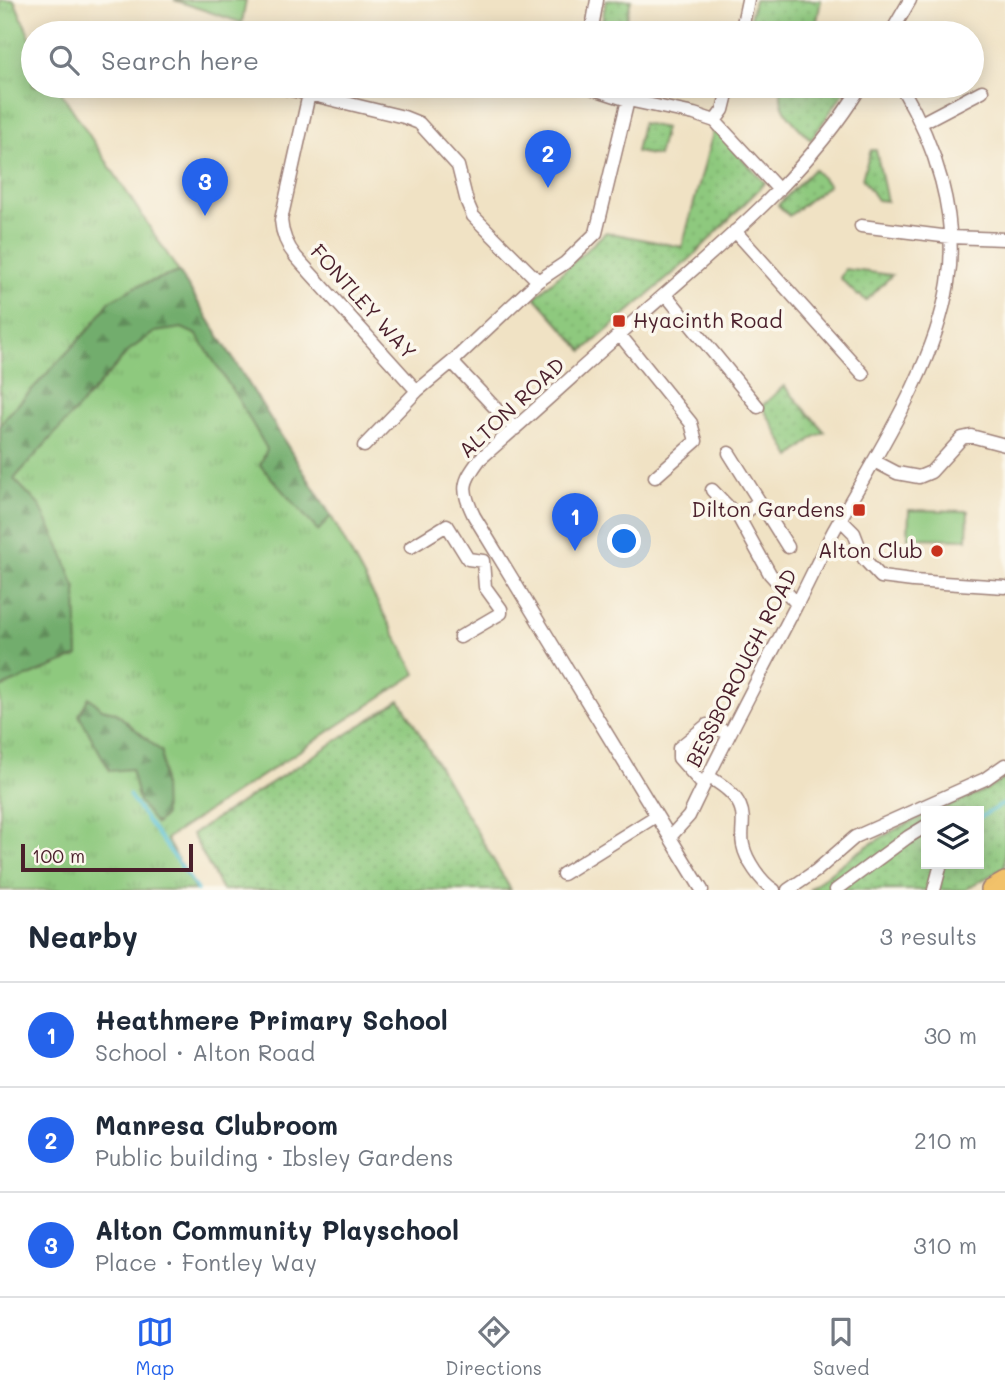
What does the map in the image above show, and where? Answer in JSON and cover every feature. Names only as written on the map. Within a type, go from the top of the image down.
[{"type":"highway","points":[[991,890],[1005,882]]},
{"type":"street","points":[[593,21],[597,0]]},
{"type":"street","points":[[744,21],[748,0]]},
{"type":"street","points":[[898,21],[910,0]]},
{"type":"street","name":"FONTLEY WAY","points":[[308,98],[281,220],[289,248],[417,391]]},
{"type":"street","points":[[326,98],[419,123],[458,166],[473,216],[538,281]]},
{"type":"street","points":[[622,98],[715,121],[779,190]]},
{"type":"street","points":[[715,121],[723,110],[726,98]]},
{"type":"street","name":"ALTON ROAD","points":[[702,890],[497,553],[465,497],[464,485],[480,459],[666,295],[779,190],[819,146],[853,98]]},
{"type":"street","name":"BESSBOROUGH ROAD","points":[[670,836],[688,816],[841,520],[891,430],[941,320],[949,280],[950,237],[943,191],[921,124],[907,98]]},
{"type":"street","points":[[921,124],[969,98]]},
{"type":"street","points":[[363,446],[417,391],[538,281],[565,264],[596,233],[628,100]]},
{"type":"street","points":[[861,226],[950,237],[1005,239]]},
{"type":"street","points":[[735,231],[863,374]]},
{"type":"street","points":[[666,295],[758,407]]},
{"type":"street","points":[[620,335],[691,423],[696,442],[655,477]]},
{"type":"street","points":[[452,362],[516,429]]},
{"type":"street","points":[[874,461],[897,473],[919,477],[931,472],[962,438],[971,436],[1005,445]]},
{"type":"street","points":[[729,453],[788,547]]},
{"type":"street","points":[[712,490],[739,518],[770,574],[797,604]]},
{"type":"street","points":[[739,518],[759,501]]},
{"type":"street","points":[[841,520],[854,533],[864,559],[881,576],[913,581],[1005,587]]},
{"type":"street","points":[[411,547],[447,525],[468,559],[483,561],[497,553]]},
{"type":"street","points":[[460,637],[502,613],[502,609],[485,587],[483,561]]},
{"type":"street","points":[[729,733],[707,725],[679,748],[679,758],[706,780],[731,793],[740,806],[744,819],[743,844],[761,877],[774,890]]},
{"type":"street","points":[[788,890],[816,871],[855,837],[985,779],[1005,765]]},
{"type":"street","points":[[563,874],[656,816]]},
{"type":"street","points":[[836,890],[921,829]]},
{"type":"street","points":[[934,890],[940,869]]},
{"type":"green space","points":[[0,0],[14,0],[23,21],[21,98],[65,98],[179,272],[331,516],[416,674],[166,839],[195,890],[0,890]]},
{"type":"green space","points":[[174,0],[246,0],[242,21]]},
{"type":"green space","points":[[606,0],[631,0],[626,21],[602,21]]},
{"type":"green space","points":[[754,0],[821,0],[817,21],[750,19]]},
{"type":"green space","points":[[781,98],[840,98],[811,140],[794,122]]},
{"type":"green space","points":[[642,123],[665,128],[658,156],[636,152]]},
{"type":"green space","points":[[714,129],[765,183],[691,258],[583,351],[535,297],[606,232],[682,247]]},
{"type":"green space","points":[[871,150],[876,150],[887,201],[877,200],[862,178]]},
{"type":"green space","points":[[814,169],[829,185],[789,216],[778,205]]},
{"type":"green space","points":[[845,269],[892,275],[866,301],[840,278]]},
{"type":"green space","points":[[179,272],[331,516],[318,531],[260,465],[267,449],[197,335],[182,328],[155,332],[131,349],[14,479],[40,506],[63,554],[76,590],[78,656],[0,688],[0,426],[91,327],[110,301],[137,286]]},
{"type":"green space","points":[[784,386],[825,432],[814,437],[791,457],[762,406]]},
{"type":"green space","points":[[909,510],[968,511],[967,539],[908,538]]},
{"type":"green space","points":[[89,697],[102,709],[115,712],[162,752],[164,816],[156,824],[139,802],[131,769],[110,771],[79,715]]},
{"type":"green space","points":[[400,700],[511,890],[222,890],[192,834]]},
{"type":"green space","points":[[1005,778],[1005,867],[965,890],[809,890],[864,848],[921,817],[921,869],[984,869],[984,806],[949,806],[988,789]]},
{"type":"waterway","points":[[129,795],[197,890]]},
{"type":"waterway","points":[[984,815],[1005,803]]},
{"type":"place","name":"Manresa Clubroom","points":[[548,188]]},
{"type":"place","name":"Alton Community Playschool","points":[[205,216]]},
{"type":"place","name":"Hyacinth Road","points":[[619,321]]},
{"type":"place","name":"Dilton Gardens","points":[[859,510]]},
{"type":"place","name":"Heathmere Primary School","points":[[575,551]]},
{"type":"place","name":"Alton Club","points":[[937,551]]}]
